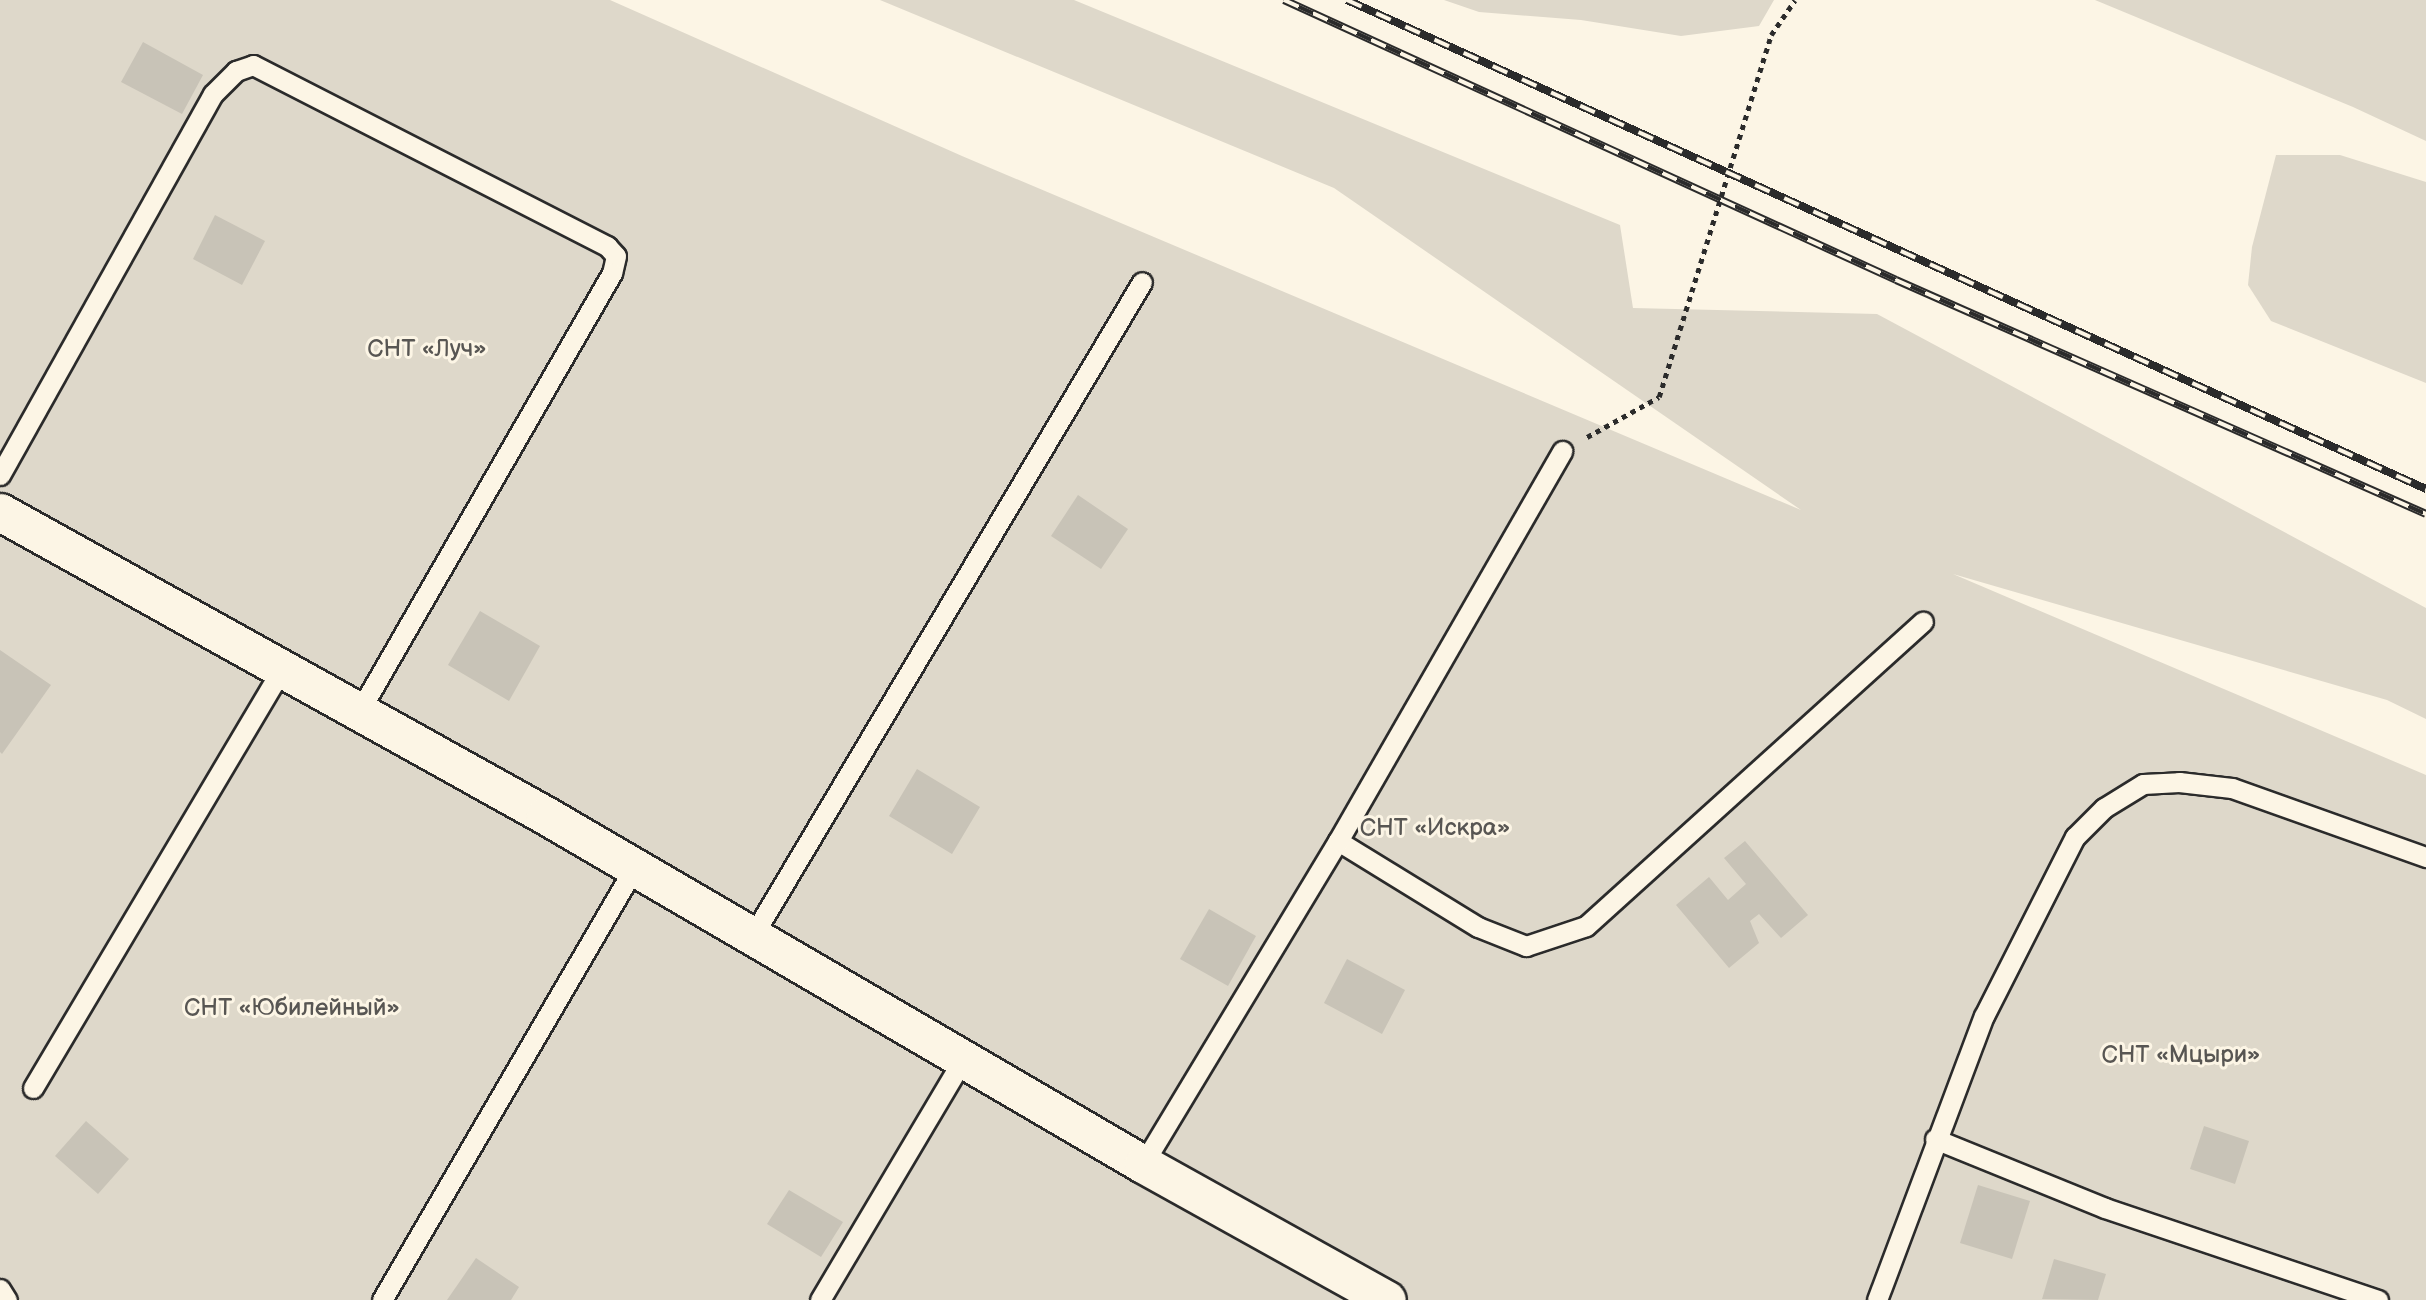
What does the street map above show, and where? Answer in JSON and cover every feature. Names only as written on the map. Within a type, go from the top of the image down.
[{"type":"street","points":[[0,512],[634,868],[1143,1164],[1387,1300]]},
{"type":"lane","points":[[0,475],[213,94],[236,71],[253,65],[607,246],[616,256],[612,273],[359,712]]},
{"type":"lane","points":[[752,937],[1142,282]]},
{"type":"lane","points":[[1143,1164],[1338,841],[1562,451]]},
{"type":"lane","points":[[1338,841],[1478,927],[1525,946],[1586,926],[1923,622]]},
{"type":"lane","points":[[33,1088],[282,669]]},
{"type":"lane","points":[[1877,1300],[1935,1139],[1984,1016],[2075,837],[2104,808],[2143,784],[2179,782],[2232,788],[2426,857]]},
{"type":"lane","points":[[382,1300],[634,868]]},
{"type":"lane","points":[[820,1300],[963,1059]]},
{"type":"lane","points":[[1935,1139],[2105,1208],[2378,1300]]},
{"type":"lane","points":[[0,1289],[6,1300]]},
{"type":"path","points":[[1562,451],[1659,397],[1771,35],[1795,0]]},
{"type":"green space","points":[[0,0],[610,0],[962,156],[1801,510],[1334,188],[880,0],[1074,0],[1620,225],[1633,308],[1877,314],[2426,608],[2426,719],[2387,700],[1953,574],[2426,775],[2426,1300],[0,1300]]},
{"type":"green space","points":[[1444,0],[1774,0],[1759,26],[1681,36],[1581,20],[1479,12]]},
{"type":"green space","points":[[2095,0],[2426,0],[2426,141],[2353,107]]},
{"type":"green space","points":[[2276,155],[2340,155],[2426,182],[2426,383],[2271,321],[2248,285],[2252,247]]},
{"type":"building","points":[[143,42],[203,75],[182,114],[121,82]]},
{"type":"building","points":[[215,215],[265,241],[242,285],[193,259]]},
{"type":"building","points":[[1078,495],[1128,529],[1101,569],[1051,536]]},
{"type":"building","points":[[480,611],[540,646],[509,701],[448,665]]},
{"type":"building","points":[[0,650],[51,685],[2,754],[0,752]]},
{"type":"building","points":[[917,769],[980,807],[952,854],[889,816]]},
{"type":"building","points":[[1745,841],[1808,915],[1781,938],[1759,914],[1750,921],[1759,943],[1729,968],[1676,905],[1709,877],[1728,900],[1746,884],[1724,858]]},
{"type":"building","points":[[1209,909],[1256,936],[1228,986],[1180,959]]},
{"type":"building","points":[[1347,959],[1405,990],[1382,1034],[1324,1003]]},
{"type":"building","points":[[86,1121],[129,1159],[98,1194],[55,1156]]},
{"type":"building","points":[[2204,1126],[2249,1141],[2235,1184],[2190,1169]]},
{"type":"building","points":[[1978,1185],[2030,1201],[2012,1259],[1960,1243]]},
{"type":"building","points":[[789,1190],[843,1222],[821,1257],[767,1224]]},
{"type":"building","points":[[476,1258],[519,1287],[511,1300],[447,1300]]},
{"type":"building","points":[[2054,1259],[2106,1274],[2098,1300],[2042,1299]]},
{"type":"railway","points":[[1284,0],[1896,280],[2426,514]]},
{"type":"railway","points":[[1347,0],[2426,489]]},
{"type":"park label","name":"СНТ «Луч»","points":[[427,349]]},
{"type":"park label","name":"СНТ «Искра»","points":[[1435,828]]},
{"type":"park label","name":"СНТ «Юбилейный»","points":[[292,1008]]},
{"type":"park label","name":"СНТ «Мцыри»","points":[[2181,1055]]}]
